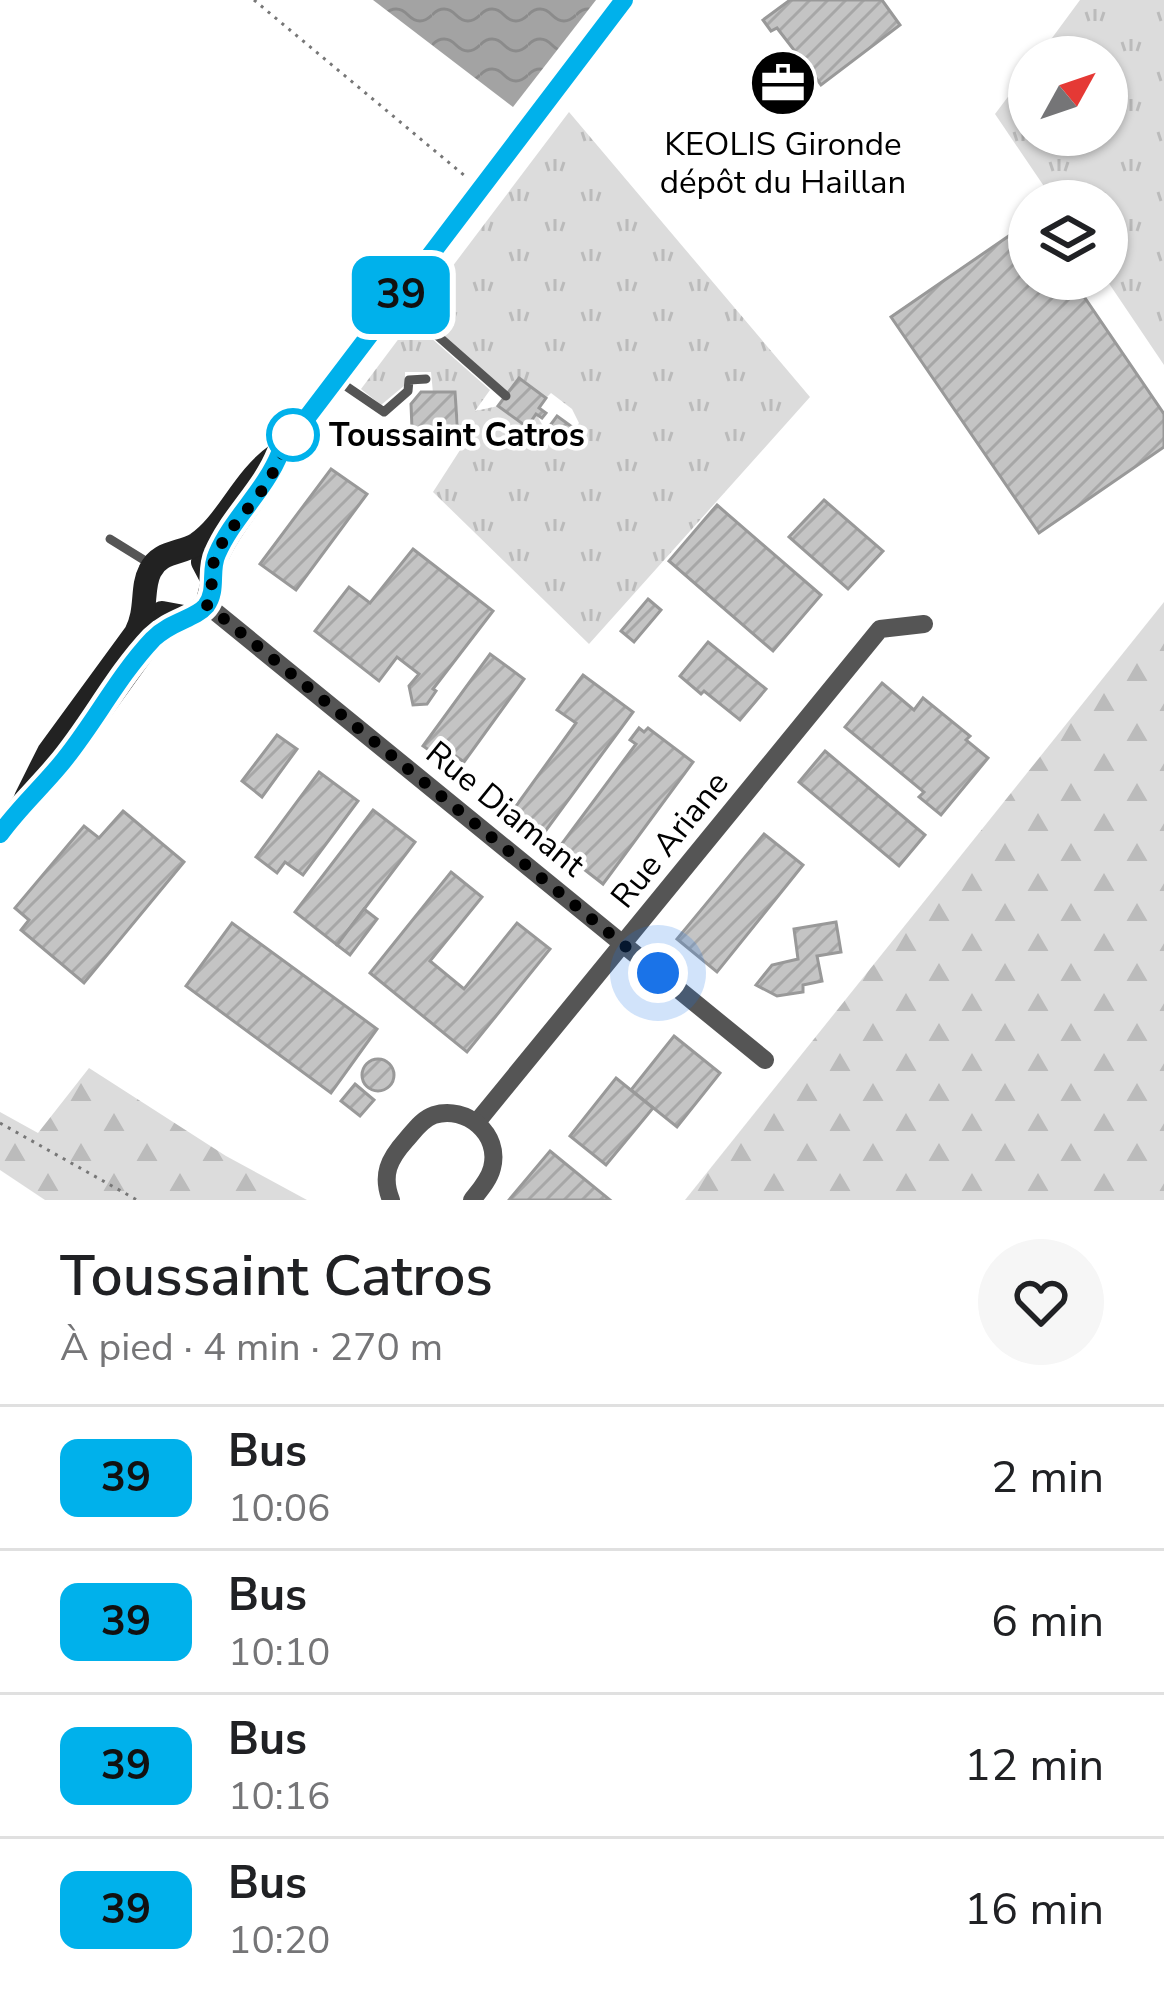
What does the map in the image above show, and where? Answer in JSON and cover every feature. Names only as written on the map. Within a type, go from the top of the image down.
[{"type":"street","points":[[26,798],[59,766],[149,643],[178,619],[199,613],[207,605],[213,590],[211,573],[223,542],[269,481],[280,453],[625,0]]},
{"type":"street","points":[[0,834],[26,798],[49,752],[136,633],[145,615],[152,566],[210,532],[256,470],[280,453]]},
{"type":"street","points":[[180,552],[199,558],[211,573]]},
{"type":"street","points":[[147,594],[158,611],[178,619]]},
{"type":"street","name":"Rue Diamant","points":[[207,605],[765,1060]]},
{"type":"street","name":"Rue Ariane","points":[[478,1122],[880,629],[924,624]]},
{"type":"street","points":[[391,1200],[385,1181],[387,1167],[421,1123],[435,1115],[456,1113],[478,1122],[494,1155],[487,1181],[472,1200]]},
{"type":"lane","points":[[397,300],[506,396]]},
{"type":"lane","points":[[337,380],[384,412],[408,391],[409,380],[426,380]]},
{"type":"lane","points":[[110,539],[152,566]]},
{"type":"path","points":[[254,0],[481,190]]},
{"type":"path","points":[[0,1123],[137,1200]]},
{"type":"green space","points":[[1080,0],[1164,0],[1164,365],[1120,300],[1128,300],[1128,180],[1040,180],[1023,156],[1128,156],[1128,36],[1053,36]]},
{"type":"green space","points":[[1008,97],[1008,133],[995,114]]},
{"type":"green space","points":[[569,112],[810,397],[589,644],[433,492],[462,447],[455,392],[433,393],[431,372],[405,372],[405,385],[381,405],[361,389],[412,321],[490,390],[475,411],[498,406],[527,427],[536,414],[546,431],[564,443],[579,423],[572,409],[551,393],[546,398],[519,378],[506,396],[415,316]]},
{"type":"green space","points":[[1164,602],[1164,1200],[685,1200]]},
{"type":"green space","points":[[89,1068],[226,1156],[307,1200],[45,1200],[0,1170],[0,1112],[38,1133]]},
{"type":"water","points":[[373,0],[596,0],[513,107]]},
{"type":"building","points":[[790,0],[882,0],[900,25],[821,85],[808,67],[804,70],[797,63],[801,59],[777,28],[771,31],[763,20]]},
{"type":"building","points":[[1008,236],[1008,300],[1086,300],[1164,414],[1164,447],[1039,533],[891,317]]},
{"type":"building","points":[[519,378],[546,398],[539,408],[546,413],[542,418],[536,414],[527,427],[498,406]]},
{"type":"building","points":[[421,392],[455,392],[458,437],[427,438],[426,429],[412,429],[411,404]]},
{"type":"building","points":[[557,416],[575,429],[564,444],[546,431]]},
{"type":"building","points":[[331,469],[367,494],[296,590],[260,564]]},
{"type":"building","points":[[824,500],[883,551],[848,589],[789,537]]},
{"type":"building","points":[[717,505],[821,595],[773,651],[669,561]]},
{"type":"building","points":[[413,549],[493,611],[433,689],[427,704],[413,705],[409,686],[419,674],[397,657],[379,681],[315,631],[349,587],[370,603]]},
{"type":"building","points":[[648,599],[661,610],[634,642],[621,631]]},
{"type":"building","points":[[708,642],[766,689],[740,720],[680,676]]},
{"type":"building","points":[[490,654],[524,679],[464,762],[443,747],[436,755],[423,746]]},
{"type":"building","points":[[583,675],[633,712],[541,837],[511,813],[576,723],[557,710]]},
{"type":"building","points":[[882,683],[914,710],[923,698],[970,736],[966,740],[988,758],[941,815],[919,797],[924,792],[845,727]]},
{"type":"building","points":[[639,728],[644,732],[648,728],[693,762],[603,884],[558,849],[636,744],[630,740]]},
{"type":"building","points":[[277,735],[297,749],[262,797],[242,781]]},
{"type":"building","points":[[825,751],[925,835],[899,866],[799,782]]},
{"type":"building","points":[[319,772],[358,801],[303,875],[285,862],[277,873],[256,857]]},
{"type":"building","points":[[373,810],[415,842],[337,945],[295,912]]},
{"type":"building","points":[[123,811],[184,862],[84,983],[21,930],[29,920],[15,908],[84,826],[99,838]]},
{"type":"building","points":[[764,834],[803,865],[717,972],[677,939]]},
{"type":"building","points":[[451,872],[482,897],[430,961],[464,989],[517,923],[550,949],[467,1052],[370,973]]},
{"type":"building","points":[[364,909],[377,919],[350,955],[337,945]]},
{"type":"building","points":[[836,922],[841,952],[817,956],[822,981],[803,985],[803,992],[777,996],[756,985],[772,965],[798,959],[794,929]]},
{"type":"building","points":[[232,923],[377,1029],[331,1093],[186,986]]},
{"type":"building","points":[[674,1036],[720,1073],[677,1127],[631,1090]]},
{"type":"building","points":[[378,1059],[389,1064],[394,1075],[389,1086],[378,1091],[367,1086],[362,1075],[367,1064]]},
{"type":"building","points":[[616,1078],[653,1108],[606,1165],[570,1136]]},
{"type":"building","points":[[355,1084],[374,1100],[360,1116],[341,1101]]},
{"type":"building","points":[[550,1151],[610,1200],[509,1200]]},
{"type":"bus line","name":"39","points":[[0,834],[26,798],[59,766],[149,643],[178,619],[189,618],[207,605],[215,557],[269,481],[280,453],[624,0]]},
{"type":"place","name":"KEOLIS Gironde dépôt du Haillan","points":[[783,83]]},
{"type":"place","name":"Toussaint Catros","points":[[293,435]]},
{"type":"route","points":[[293,435],[269,481],[215,557],[207,605],[658,973]]}]
